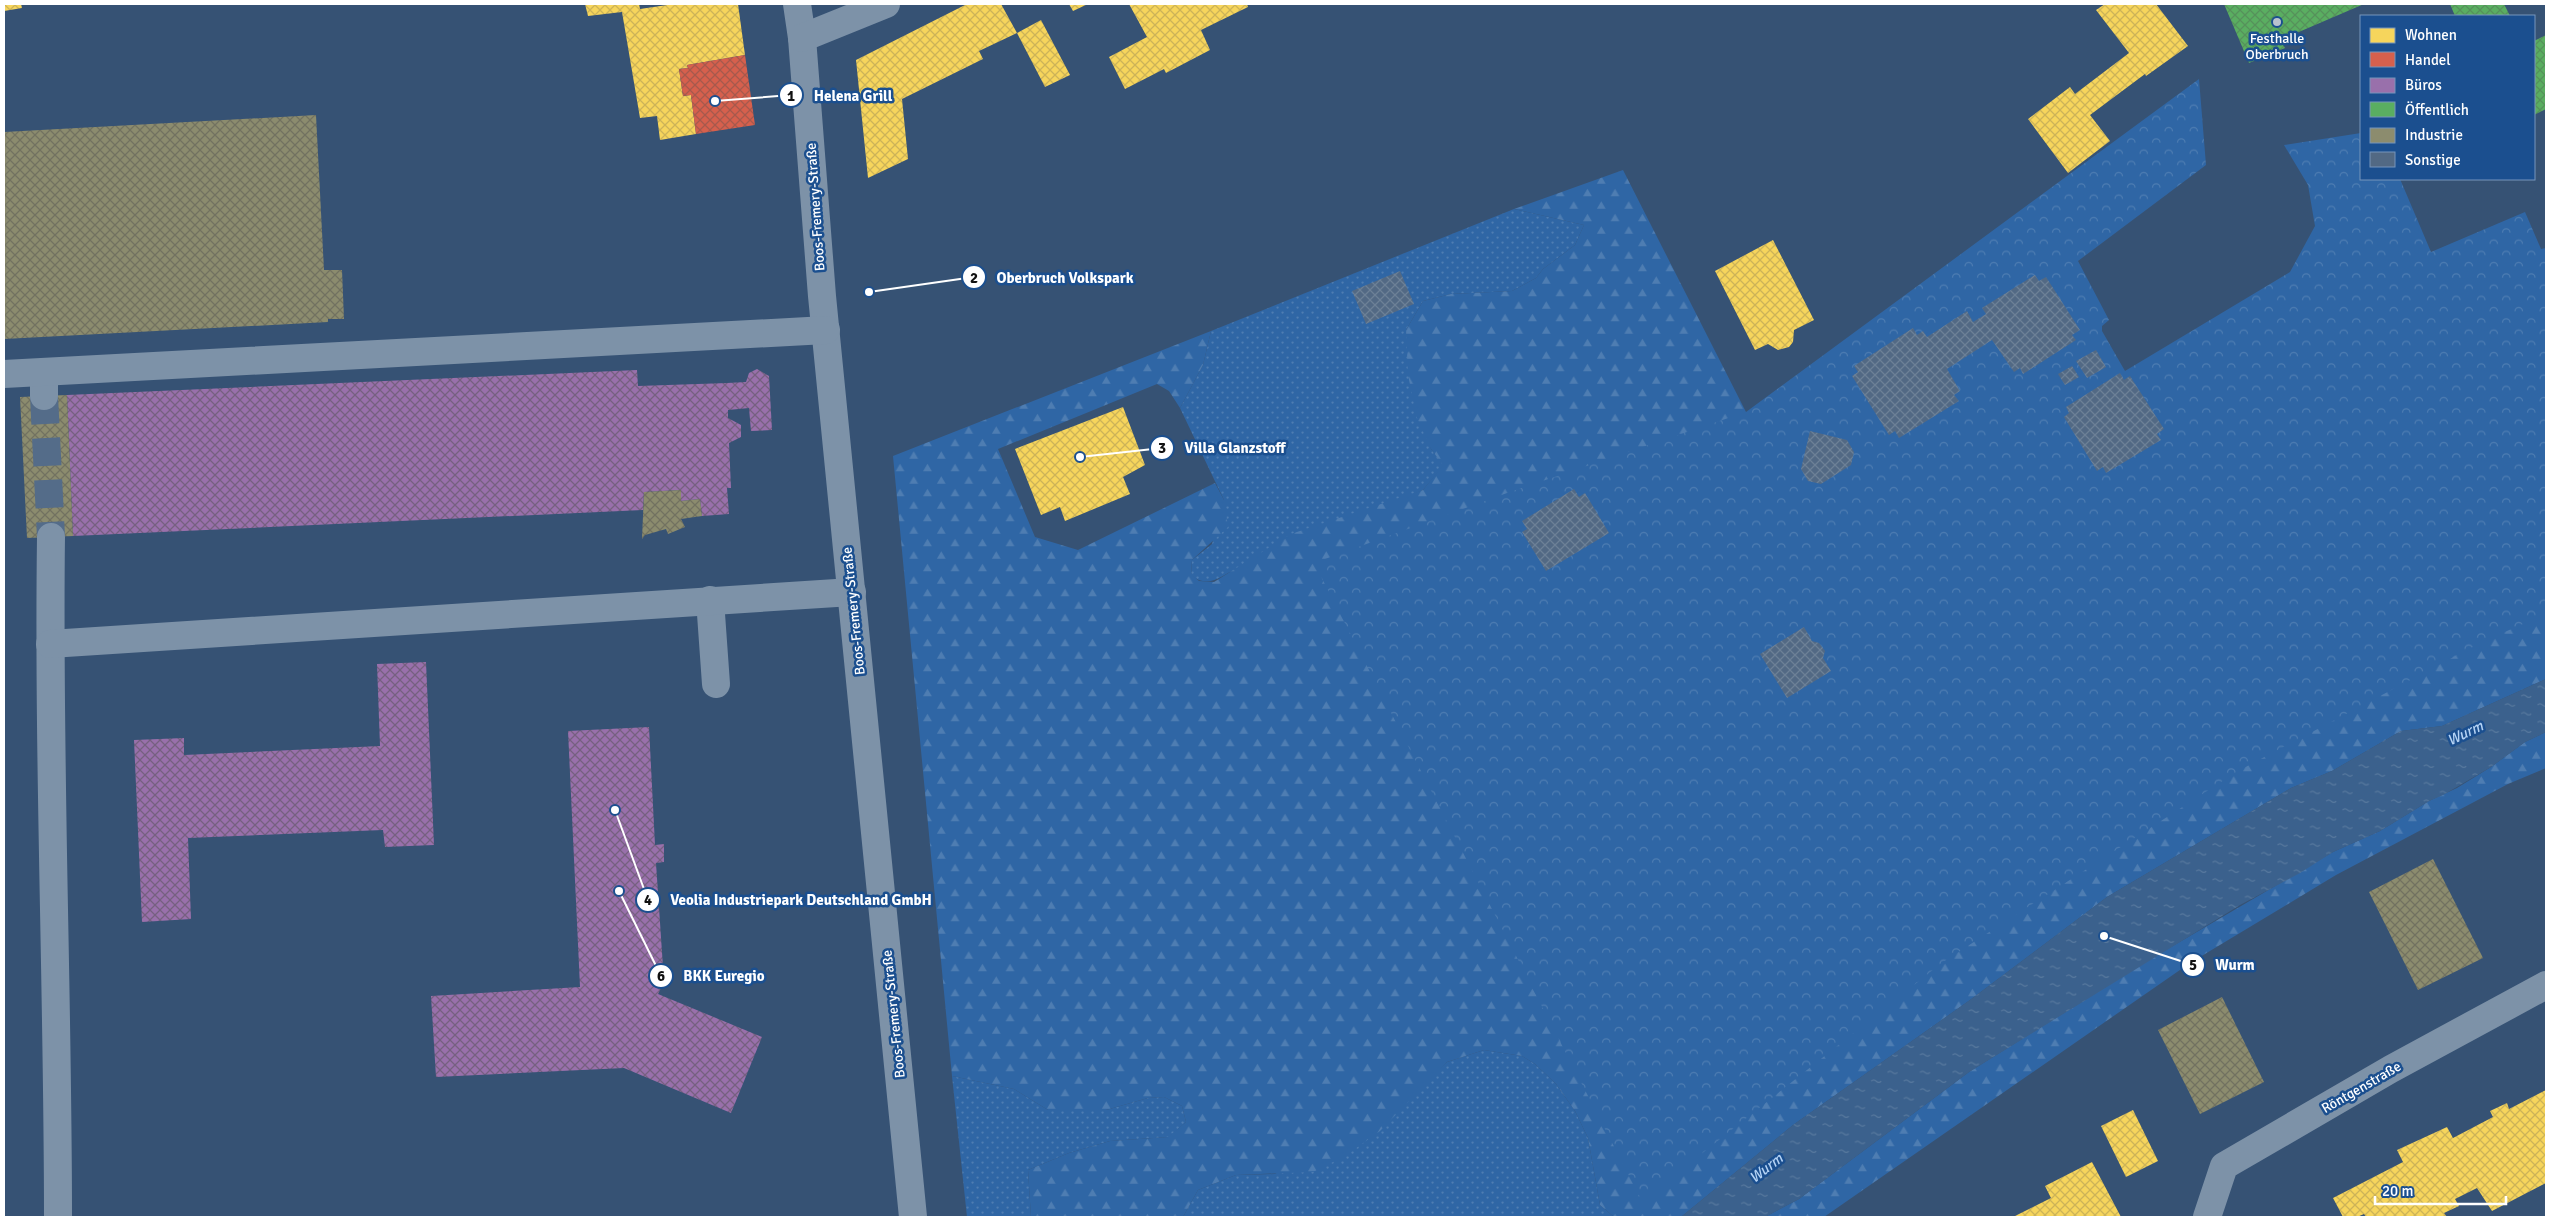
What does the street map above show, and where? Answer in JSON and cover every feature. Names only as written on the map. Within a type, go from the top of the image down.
[{"type":"street","name":"Boos-Fremery-Straße","points":[[797,4],[802,38],[826,330],[913,1217]]},
{"type":"street","points":[[802,38],[886,4]]},
{"type":"street","points":[[4,374],[44,384],[826,330]]},
{"type":"street","points":[[51,537],[50,644],[58,1070],[58,1217]]},
{"type":"street","points":[[50,644],[852,592]]},
{"type":"street","points":[[710,600],[716,684]]},
{"type":"street","name":"Röntgenstraße","points":[[2207,1217],[2224,1166],[2546,985]]},
{"type":"green space","points":[[2199,79],[2206,165],[2078,261],[2109,320],[2102,326],[2102,331],[2125,371],[2290,272],[2315,226],[2308,185],[2284,145],[2360,133],[2360,180],[2400,180],[2431,252],[2525,212],[2541,249],[2546,248],[2546,614],[2484,641],[2238,771],[1943,962],[1642,1201],[1314,563],[1507,493],[1746,412]]},
{"type":"green space","points":[[1623,170],[1746,412],[1781,442],[2546,566],[2546,679],[2442,726],[2401,731],[2332,771],[2291,788],[2107,897],[1970,1000],[1793,1125],[1681,1217],[1614,1217],[1600,1205],[1588,1138],[1575,1111],[1556,1084],[1535,1064],[1522,1056],[1484,1050],[1447,1062],[1380,1131],[1345,1156],[1313,1172],[1236,1175],[1198,1190],[1183,1217],[1031,1217],[1028,1170],[1069,1153],[1110,1141],[1168,1137],[1186,1122],[1182,1106],[1164,1097],[1148,1098],[1106,1110],[1048,1110],[1014,1089],[952,1076],[893,456],[1211,331],[1203,365],[1180,408],[1169,391],[1157,384],[998,449],[1035,537],[1078,550],[1215,483],[1224,500],[1228,527],[1192,560],[1191,574],[1199,581],[1214,582],[1291,534],[1423,490],[1443,465],[1431,449],[1417,418],[1408,375],[1406,330],[1423,301],[1451,294],[1512,291],[1536,278],[1543,269],[1575,245],[1584,225],[1514,209]]},
{"type":"green space","points":[[1514,209],[1584,225],[1575,245],[1543,269],[1536,278],[1512,291],[1451,294],[1423,301],[1406,330],[1431,449],[1444,465],[1423,490],[1214,580],[1200,580],[1191,575],[1192,560],[1212,544],[1224,500],[1180,408],[1203,365],[1211,331]]},
{"type":"green space","points":[[2546,732],[2546,768],[2508,784],[2336,875],[2190,963],[1824,1217],[1765,1217],[1799,1199],[1969,1072],[2149,960],[2333,852],[2380,831],[2429,801],[2457,788],[2491,767],[2525,742]]},
{"type":"green space","points":[[1484,1050],[1522,1056],[1535,1064],[1556,1084],[1575,1111],[1588,1138],[1600,1205],[1614,1217],[1183,1217],[1198,1190],[1236,1175],[1275,1174],[1426,1081],[1447,1062]]},
{"type":"green space","points":[[952,1076],[1014,1089],[1048,1110],[1106,1110],[1148,1098],[1164,1097],[1182,1106],[1186,1122],[1169,1137],[1110,1141],[1069,1153],[1028,1170],[1031,1217],[967,1217]]},
{"type":"water","points":[[2546,679],[2546,732],[2525,742],[2491,767],[2429,801],[2380,831],[2333,852],[2300,873],[2240,905],[1969,1072],[1799,1199],[1765,1217],[1681,1217],[1793,1125],[1970,1000],[2107,897],[2291,788],[2332,771],[2401,731],[2442,726]]},
{"type":"building: Wohnen","points":[[4,4],[21,4],[22,8],[4,11]]},
{"type":"building: Wohnen","points":[[585,4],[639,4],[640,9],[674,4],[738,4],[745,55],[687,65],[688,68],[679,69],[683,96],[691,95],[696,134],[660,140],[657,116],[640,118],[622,12],[588,16]]},
{"type":"building: Wohnen","points":[[967,4],[1001,4],[1017,33],[979,51],[983,59],[902,99],[908,159],[868,178],[856,60]]},
{"type":"building: Wohnen","points":[[1069,4],[1088,4],[1073,11]]},
{"type":"building: Wohnen","points":[[1129,4],[1247,4],[1248,7],[1201,30],[1210,50],[1166,73],[1164,69],[1125,89],[1109,57],[1147,37]]},
{"type":"building: Wohnen","points":[[2105,4],[2156,4],[2188,46],[2146,76],[2145,74],[2090,115],[2110,141],[2068,173],[2028,119],[2070,87],[2075,94],[2129,53],[2096,10]]},
{"type":"building: Wohnen","points":[[1041,20],[1070,75],[1045,87],[1017,33]]},
{"type":"building: Wohnen","points":[[1773,240],[1814,320],[1794,330],[1793,342],[1789,347],[1778,350],[1768,344],[1755,350],[1715,271]]},
{"type":"building: Wohnen","points":[[1123,407],[1145,465],[1123,477],[1130,494],[1065,521],[1060,507],[1041,515],[1015,449]]},
{"type":"building: Wohnen","points":[[2546,1090],[2546,1183],[2492,1211],[2477,1188],[2455,1199],[2459,1206],[2444,1213],[2447,1217],[2366,1217],[2364,1214],[2357,1217],[2343,1217],[2333,1198],[2403,1162],[2397,1150],[2447,1127],[2453,1138],[2493,1117],[2490,1111],[2507,1103],[2509,1109]]},
{"type":"building: Wohnen","points":[[2133,1110],[2158,1161],[2126,1177],[2101,1126]]},
{"type":"building: Wohnen","points":[[2092,1162],[2121,1217],[2013,1217],[2051,1198],[2045,1186]]},
{"type":"building: Handel","points":[[745,55],[755,125],[696,134],[691,95],[683,96],[679,69],[688,68],[687,65]]},
{"type":"building: Büros","points":[[757,369],[769,376],[772,430],[751,431],[749,408],[728,410],[728,418],[741,425],[741,437],[729,443],[731,488],[727,488],[729,514],[702,516],[700,499],[681,501],[681,490],[644,492],[643,510],[73,536],[67,395],[637,370],[638,386],[727,383],[746,382],[749,373]]},
{"type":"building: Büros","points":[[426,662],[434,845],[385,847],[383,830],[188,838],[191,919],[142,922],[134,740],[184,738],[184,755],[380,746],[377,664]]},
{"type":"building: Büros","points":[[649,727],[655,845],[664,844],[664,862],[656,863],[664,982],[658,994],[762,1037],[731,1113],[624,1068],[436,1077],[431,996],[580,987],[568,731]]},
{"type":"building: Öffentlich","name":"Festhalle Oberbruch","points":[[2224,4],[2364,4],[2280,40],[2285,48],[2249,63]]},
{"type":"building: Öffentlich","points":[[2450,4],[2504,4],[2510,15],[2455,15]]},
{"type":"building: Öffentlich","points":[[2546,35],[2546,109],[2535,114],[2535,40]]},
{"type":"building: Industrie","points":[[316,115],[324,270],[342,270],[344,319],[328,319],[328,322],[4,339],[4,132]]},
{"type":"building: Industrie","points":[[67,395],[73,536],[27,538],[20,397]]},
{"type":"building: Industrie","points":[[681,490],[681,501],[700,499],[702,516],[681,519],[685,527],[668,534],[666,529],[645,535],[642,539],[644,492]]},
{"type":"building: Industrie","points":[[2433,859],[2483,958],[2418,990],[2369,892]]},
{"type":"building: Industrie","points":[[2222,997],[2264,1082],[2200,1114],[2158,1030]]},
{"type":"building: Sonstige","points":[[1400,271],[1414,304],[1366,324],[1352,291]]},
{"type":"building: Sonstige","points":[[2035,275],[2039,281],[2046,277],[2080,330],[2072,335],[2076,340],[2023,374],[2020,368],[2014,372],[1992,340],[1947,369],[1960,391],[1954,395],[1959,401],[1899,438],[1895,431],[1889,435],[1852,376],[1858,372],[1854,366],[1913,328],[1917,335],[1923,331],[1927,337],[1967,311],[1973,322],[1986,314],[1982,308]]},
{"type":"building: Sonstige","points":[[2096,350],[2106,367],[2087,378],[2076,361]]},
{"type":"building: Sonstige","points":[[2072,366],[2079,377],[2065,385],[2058,374]]},
{"type":"building: Sonstige","points":[[2120,373],[2124,380],[2130,376],[2164,429],[2157,434],[2161,440],[2106,473],[2103,467],[2097,471],[2064,417],[2069,413],[2066,407]]},
{"type":"building: Sonstige","points":[[1810,431],[1847,440],[1854,452],[1851,465],[1821,484],[1808,481],[1801,469]]},
{"type":"building: Sonstige","points":[[1574,489],[1579,497],[1585,493],[1609,533],[1546,571],[1522,532],[1527,529],[1522,521]]},
{"type":"building: Sonstige","points":[[1804,627],[1812,641],[1819,643],[1825,651],[1823,658],[1831,671],[1787,698],[1760,654]]},
{"type":"tunnel","points":[[44,396],[51,537]]},
{"type":"place","name":"Festhalle Oberbruch","points":[[2277,22]]},
{"type":"place","name":"Helena Grill","points":[[715,101]]},
{"type":"place","name":"Oberbruch Volkspark","points":[[869,292]]},
{"type":"place","name":"Villa Glanzstoff","points":[[1080,457]]},
{"type":"place","name":"Veolia Industriepark Deutschland GmbH","points":[[615,810]]},
{"type":"place","name":"BKK Euregio","points":[[619,891]]},
{"type":"place","name":"Wurm","points":[[2104,936]]}]
